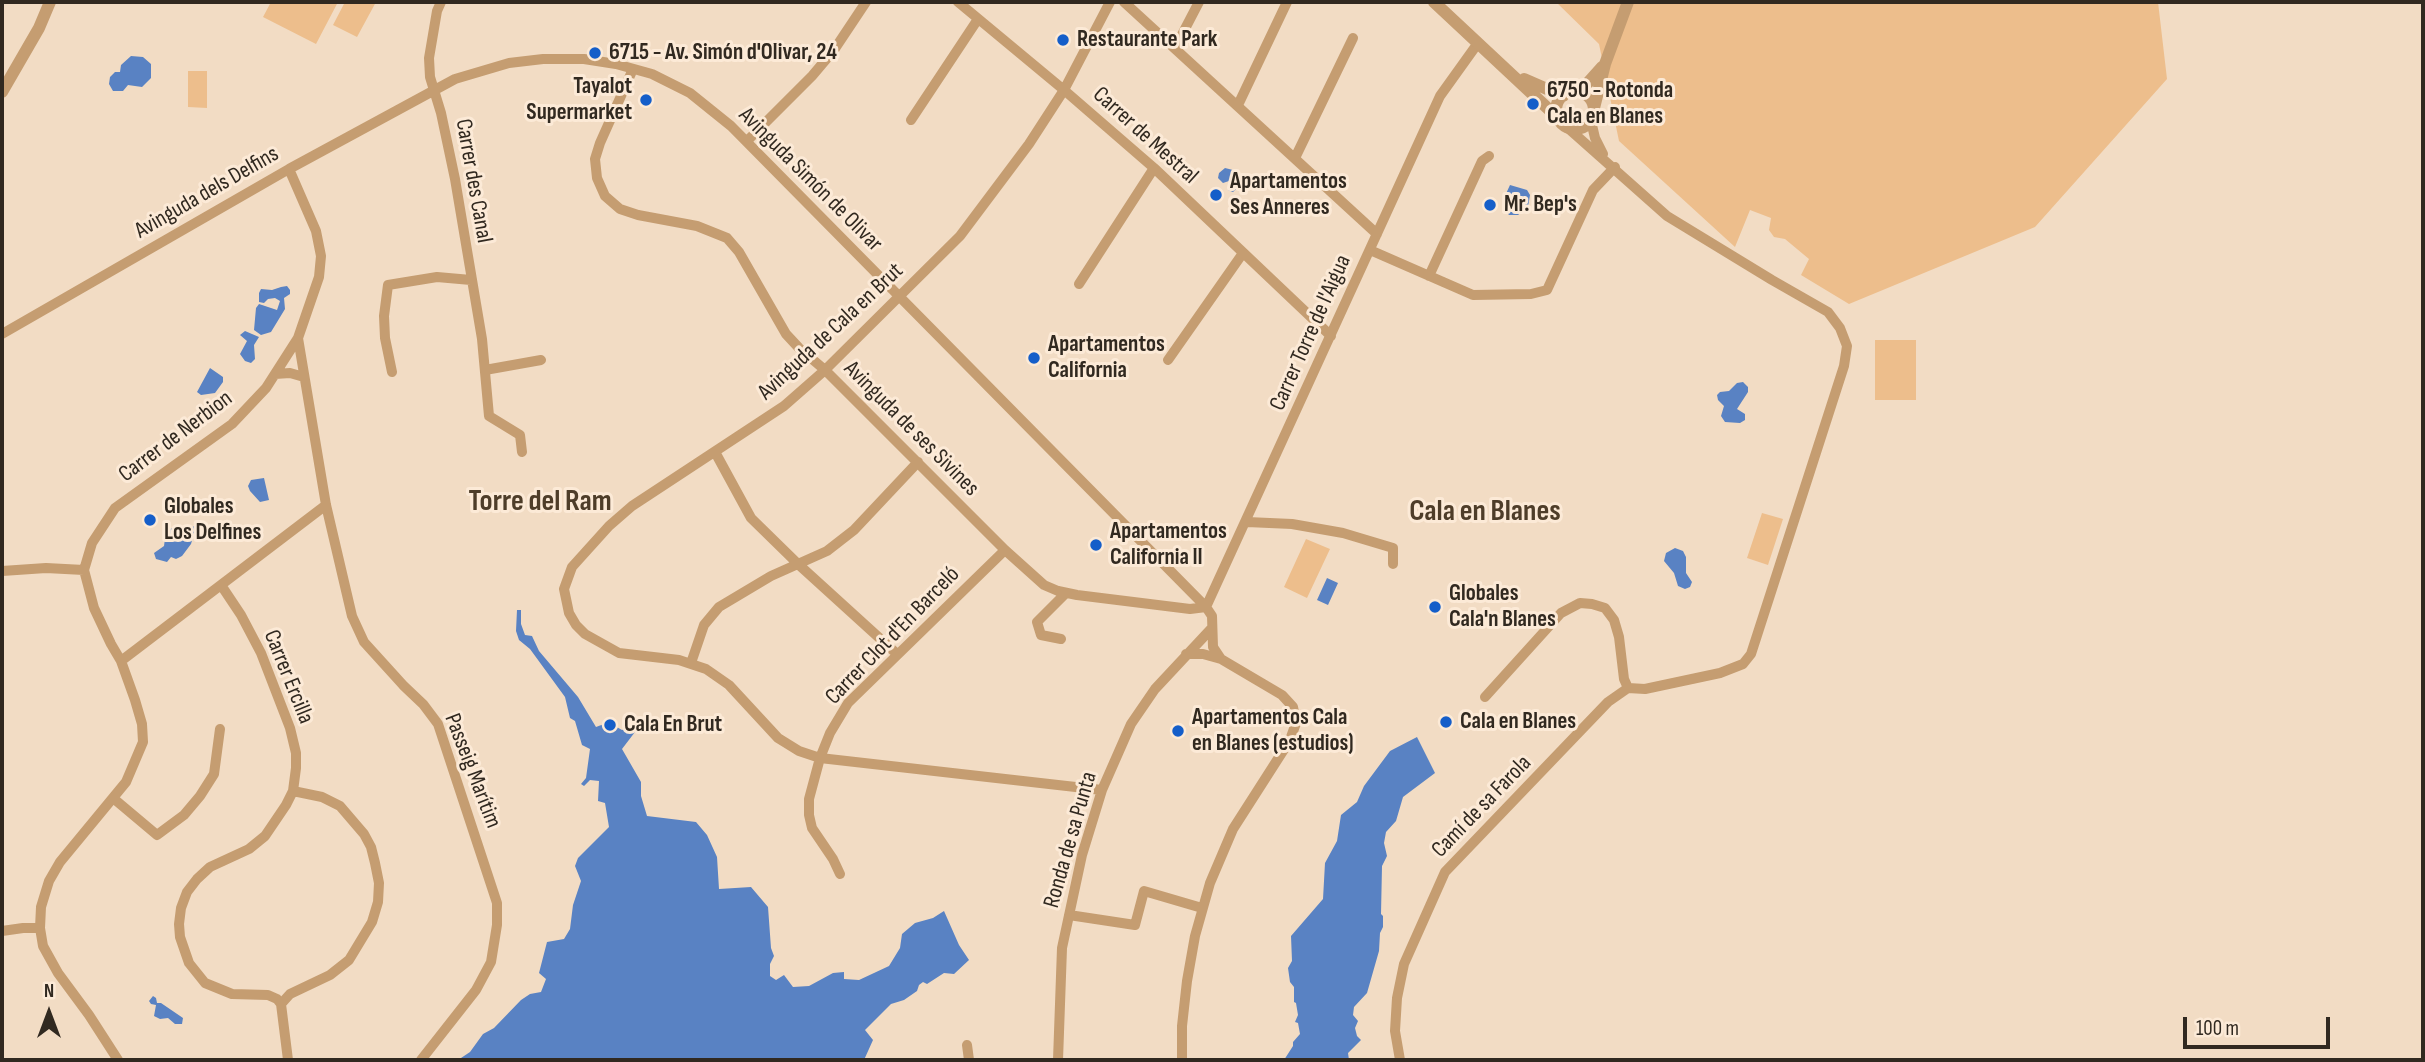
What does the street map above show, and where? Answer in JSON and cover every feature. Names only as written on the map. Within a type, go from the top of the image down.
[{"type":"street","points":[[2,92],[39,28],[50,2]]},
{"type":"street","name":"Carrer des Canal","points":[[441,2],[429,58],[430,77],[455,179],[485,370],[489,416],[520,435],[522,452]]},
{"type":"street","points":[[747,141],[812,76],[834,50],[866,2]]},
{"type":"street","name":"Carrer de Mestral","points":[[958,2],[1154,168],[1331,336]]},
{"type":"street","name":"Avinguda de Cala en Brut","points":[[1102,790],[820,758],[799,751],[778,738],[729,685],[706,669],[691,663],[619,653],[585,634],[572,620],[566,606],[564,589],[572,567],[632,506],[784,406],[825,370],[960,236],[1029,144],[1064,90],[1110,2]]},
{"type":"street","points":[[1124,2],[1377,234]]},
{"type":"street","points":[[1175,48],[1199,2]]},
{"type":"street","points":[[1238,106],[1287,2]]},
{"type":"street","points":[[1434,2],[1513,74],[1562,125],[1611,164],[1667,216],[1828,312],[1840,328],[1847,346],[1844,366],[1751,654],[1743,664],[1720,673],[1646,689],[1628,688],[1614,621],[1605,608],[1580,603],[1560,613],[1485,697]]},
{"type":"street","points":[[1569,129],[1586,127],[1593,114],[1605,64],[1628,2]]},
{"type":"street","points":[[911,120],[978,19]]},
{"type":"street","points":[[1295,158],[1353,38]]},
{"type":"street","name":"Carrer Torre de l'Aigua","points":[[1206,607],[1440,96],[1478,43]]},
{"type":"street","name":"Avinguda Simón de Olivar","points":[[435,91],[455,79],[484,69],[526,60],[584,59],[652,74],[690,93],[710,107],[747,141],[1206,607]]},
{"type":"street","points":[[1557,117],[1557,104],[1567,94],[1585,86],[1605,64]]},
{"type":"street","name":"Avinguda de ses Sivines","points":[[633,69],[595,159],[597,178],[605,196],[620,209],[697,226],[727,238],[739,252],[786,334],[1005,550],[1044,585],[1066,593],[1190,609],[1206,607]]},
{"type":"street","points":[[1513,74],[1550,92],[1586,94],[1593,114],[1595,138],[1611,164]]},
{"type":"street","name":"Avinguda dels Delfins","points":[[2,334],[289,169],[435,91]]},
{"type":"street","points":[[1429,276],[1482,161],[1489,156]]},
{"type":"street","points":[[1370,250],[1473,295],[1531,294],[1547,290],[1593,190],[1611,164]]},
{"type":"street","points":[[1079,284],[1154,168]]},
{"type":"street","points":[[289,169],[316,231],[321,256],[319,277],[298,338]]},
{"type":"street","points":[[1168,360],[1243,253]]},
{"type":"street","points":[[393,372],[385,338],[384,316],[388,285],[437,277],[471,280]]},
{"type":"street","name":"Carrer de Nerbion","points":[[84,570],[92,543],[115,508],[232,424],[265,388],[298,338]]},
{"type":"street","name":"Passeig Marítim","points":[[298,338],[326,505],[352,616],[365,642],[438,724],[497,903],[497,925],[491,962],[476,990],[421,1060]]},
{"type":"street","points":[[485,370],[541,360]]},
{"type":"street","points":[[275,374],[290,373],[304,377]]},
{"type":"street","points":[[715,453],[751,517],[798,564],[897,654]]},
{"type":"street","points":[[691,663],[704,625],[719,607],[763,580],[827,551],[854,530],[918,462]]},
{"type":"street","points":[[121,661],[326,505]]},
{"type":"street","points":[[1247,522],[1292,524],[1343,533],[1393,548],[1393,564]]},
{"type":"street","name":"Carrer Clot d'En Barceló","points":[[840,874],[812,828],[809,815],[808,799],[830,733],[848,704],[1005,550]]},
{"type":"street","points":[[2,570],[84,570],[94,608],[121,661],[142,724],[143,742],[126,782],[60,862],[49,881],[41,907],[43,946],[118,1060]]},
{"type":"street","name":"Carrer Ercilla","points":[[221,585],[261,653],[290,728],[296,752],[293,791],[279,818],[265,836],[249,849],[210,867],[197,879],[183,902],[179,924],[180,937],[189,963],[205,983],[232,994],[268,995],[279,1002]]},
{"type":"street","points":[[1061,639],[1041,635],[1037,622],[1066,593]]},
{"type":"street","points":[[1206,607],[1212,616],[1213,647],[1221,659]]},
{"type":"street","name":"Ronda de sa Punta","points":[[1058,1060],[1062,948],[1082,855],[1102,790],[1131,724],[1155,689],[1211,629]]},
{"type":"street","points":[[1182,1060],[1182,1026],[1187,981],[1195,936],[1210,883],[1233,830],[1290,740],[1296,723],[1293,708],[1282,695],[1221,659],[1202,654],[1186,654]]},
{"type":"street","name":"Camí de sa Farola","points":[[1400,1060],[1395,1031],[1397,998],[1405,964],[1445,872],[1608,702],[1628,688]]},
{"type":"street","points":[[113,798],[157,835],[184,816],[214,775],[220,729]]},
{"type":"street","points":[[288,1060],[279,1002],[330,975],[349,960],[372,922],[378,902],[379,883],[371,847],[365,834],[340,806],[322,797],[293,791]]},
{"type":"street","points":[[1069,915],[1135,925],[1144,891],[1202,908]]},
{"type":"street","points":[[2,931],[40,928]]},
{"type":"street","points":[[967,1045],[969,1060]]},
{"type":"shaded area","points":[[271,2],[338,2],[316,44],[263,17]]},
{"type":"shaded area","points":[[345,2],[376,2],[357,37],[333,25]]},
{"type":"shaded area","points":[[1556,2],[2158,2],[2167,79],[2035,227],[1849,304],[1801,275],[1809,259],[1785,239],[1774,237],[1769,230],[1771,218],[1750,210],[1735,247],[1619,141],[1599,44]]},
{"type":"shaded area","points":[[188,71],[207,71],[207,108],[188,107]]},
{"type":"shaded area","points":[[1875,340],[1916,340],[1916,400],[1875,400]]},
{"type":"shaded area","points":[[1762,513],[1783,519],[1768,565],[1747,558]]},
{"type":"shaded area","points":[[1306,539],[1330,549],[1307,598],[1284,587]]},
{"type":"water","points":[[131,56],[143,57],[151,64],[151,78],[142,87],[128,85],[123,91],[113,91],[109,84],[110,77],[115,72],[120,72],[121,65]]},
{"type":"water","points":[[1225,168],[1233,170],[1238,176],[1238,187],[1233,192],[1228,190],[1229,181],[1223,183],[1218,178]]},
{"type":"water","points":[[1510,185],[1527,190],[1530,195],[1528,207],[1518,215],[1509,215],[1503,208]]},
{"type":"water","points":[[287,286],[290,290],[290,294],[284,298],[285,309],[271,332],[261,335],[254,330],[256,308],[259,304],[277,310],[280,301],[275,298],[264,303],[259,302],[259,293],[261,289]]},
{"type":"water","points":[[245,331],[259,337],[254,345],[255,359],[251,363],[245,361],[240,354],[247,341],[240,335]]},
{"type":"water","points":[[210,368],[223,377],[223,382],[215,393],[201,395],[197,392]]},
{"type":"water","points":[[1743,382],[1748,387],[1748,392],[1737,409],[1745,414],[1745,420],[1740,423],[1725,422],[1721,416],[1724,406],[1717,395]]},
{"type":"water","points":[[264,478],[269,500],[260,502],[248,486],[251,480]]},
{"type":"water","points":[[198,525],[201,533],[198,537],[193,537],[182,556],[176,559],[171,557],[167,562],[156,559],[154,553],[164,546],[166,531],[172,528],[189,534],[192,527]]},
{"type":"water","points":[[1675,548],[1683,551],[1686,557],[1686,573],[1692,582],[1690,587],[1685,589],[1678,586],[1674,573],[1664,561],[1666,553]]},
{"type":"water","points":[[1327,578],[1338,583],[1328,605],[1317,600]]},
{"type":"water","points":[[517,610],[521,610],[521,624],[525,635],[532,636],[539,651],[578,697],[596,727],[604,724],[622,730],[631,727],[635,732],[622,749],[641,782],[641,796],[647,816],[696,822],[707,835],[717,857],[719,889],[751,887],[768,907],[774,956],[770,964],[770,976],[776,980],[784,975],[793,987],[809,986],[833,973],[844,972],[844,979],[859,980],[889,966],[900,948],[902,934],[915,923],[933,918],[944,911],[969,960],[954,974],[944,973],[927,984],[923,982],[917,991],[904,1000],[891,1004],[865,1030],[873,1040],[864,1060],[458,1060],[470,1052],[483,1034],[494,1028],[521,1000],[530,994],[541,992],[546,979],[539,973],[547,942],[564,939],[570,929],[573,905],[581,881],[575,866],[578,858],[609,827],[605,803],[598,801],[599,781],[590,780],[584,786],[581,784],[586,778],[590,749],[582,745],[575,721],[570,718],[565,697],[530,649],[519,640],[516,631]]},
{"type":"water","points":[[1417,737],[1435,773],[1403,797],[1396,821],[1386,832],[1384,843],[1387,856],[1382,866],[1383,927],[1379,951],[1367,993],[1354,1007],[1353,1015],[1358,1021],[1355,1028],[1361,1040],[1348,1053],[1349,1060],[1284,1060],[1300,1034],[1298,1023],[1295,1022],[1298,1015],[1288,968],[1292,961],[1291,936],[1323,899],[1325,863],[1337,841],[1341,815],[1357,802],[1364,786],[1390,751]]},
{"type":"water","points":[[153,996],[157,1003],[183,1018],[182,1024],[154,1016],[156,1005],[149,1001]]},
{"type":"place","name":"Restaurante Park","points":[[1063,40]]},
{"type":"place","name":"6715 - Av. Simón d'Olivar, 24","points":[[595,53]]},
{"type":"place","name":"Tayalot Supermarket","points":[[646,100]]},
{"type":"place","name":"6750 - Rotonda Cala en Blanes","points":[[1533,104]]},
{"type":"place","name":"Apartamentos Ses Anneres","points":[[1216,195]]},
{"type":"place","name":"Mr. Bep's","points":[[1490,205]]},
{"type":"place","name":"Apartamentos California","points":[[1034,358]]},
{"type":"place","name":"Globales Los Delfines","points":[[150,520]]},
{"type":"place","name":"Apartamentos California II","points":[[1096,545]]},
{"type":"place","name":"Globales Cala'n Blanes","points":[[1435,607]]},
{"type":"place","name":"Cala en Blanes","points":[[1446,722]]},
{"type":"place","name":"Cala En Brut","points":[[610,725]]},
{"type":"place","name":"Apartamentos Cala en Blanes (estudios)","points":[[1178,731]]},
{"type":"district","name":"Torre del Ram","points":[[540,502]]},
{"type":"district","name":"Cala en Blanes","points":[[1485,512]]}]
